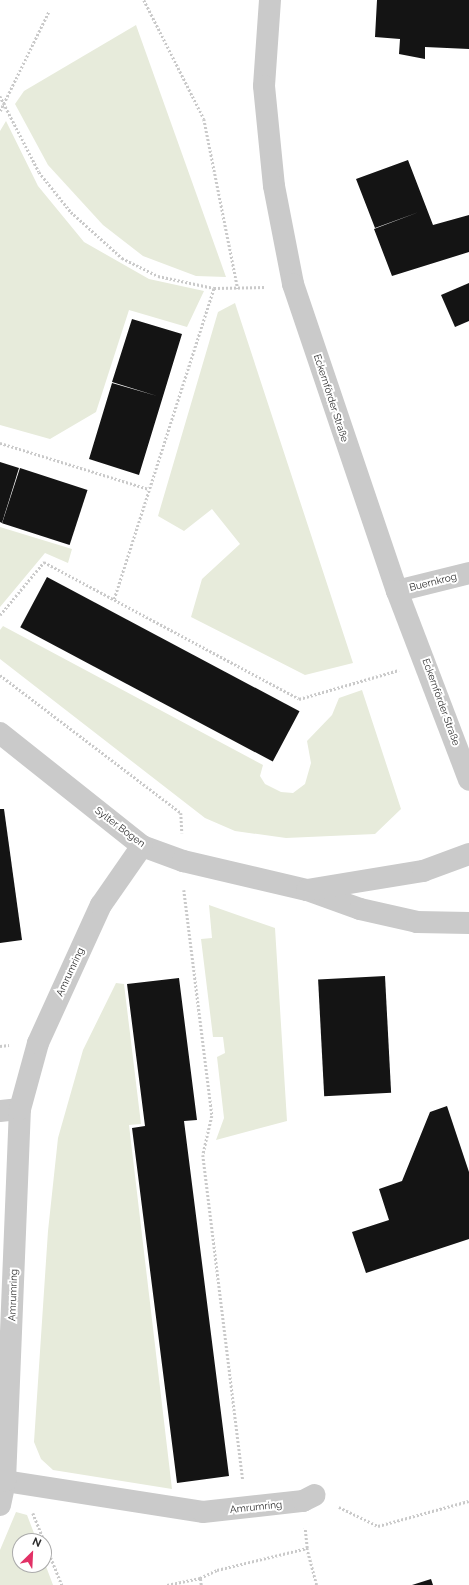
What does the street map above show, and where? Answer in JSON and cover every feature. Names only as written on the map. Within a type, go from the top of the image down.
[{"type":"street","name":"Eckernförder Straße","points":[[270,0],[264,86],[274,186],[293,284],[397,591],[426,662],[469,780]]},
{"type":"street","name":"Buernkrog","points":[[397,591],[469,572]]},
{"type":"street","name":"Sylter Bogen","points":[[0,734],[142,846],[183,861],[307,890],[360,909],[417,922],[469,924]]},
{"type":"street","name":"Amrumring","points":[[0,1505],[13,1482],[10,1110],[38,1043],[98,912],[142,846]]},
{"type":"street","name":"Sylter Bogen","points":[[307,890],[423,871],[469,854]]},
{"type":"street","name":"Amrumring","points":[[13,1482],[203,1512],[240,1509],[309,1498]]},
{"type":"path","points":[[0,96],[39,172],[71,212],[122,258],[158,276],[214,288],[238,289],[204,119],[144,0]]},
{"type":"path","points":[[0,110],[49,10]]},
{"type":"path","points":[[114,599],[214,288]]},
{"type":"path","points":[[0,443],[149,489]]},
{"type":"path","points":[[0,615],[44,562],[299,699],[426,662]]},
{"type":"path","points":[[0,674],[181,813],[183,861],[212,1116],[203,1156],[243,1476],[240,1509]]},
{"type":"path","points":[[13,1482],[62,1585]]},
{"type":"path","points":[[317,1585],[307,1548],[309,1498],[378,1526],[469,1501]]},
{"type":"path","points":[[167,1585],[200,1578],[307,1548]]},
{"type":"path","points":[[200,1578],[201,1585]]},
{"type":"green space","points":[[136,25],[226,277],[196,276],[143,256],[103,225],[48,165],[15,104],[24,91]]},
{"type":"green space","points":[[6,121],[38,186],[84,242],[149,279],[204,291],[187,327],[129,310],[96,412],[50,439],[0,425],[0,131]]},
{"type":"green space","points":[[235,303],[353,663],[305,675],[191,617],[202,579],[240,544],[212,509],[184,531],[158,516],[218,312]]},
{"type":"green space","points":[[0,527],[72,549],[68,563],[45,553],[0,607]]},
{"type":"green space","points":[[3,626],[263,765],[260,776],[265,784],[281,792],[293,793],[305,784],[311,763],[307,741],[332,715],[339,698],[362,690],[401,809],[375,834],[286,838],[235,831],[205,818],[0,659],[0,630]]},
{"type":"green space","points":[[209,905],[275,928],[287,1121],[216,1140],[224,1118],[217,1057],[225,1053],[223,1037],[213,1037],[201,939],[212,938]]},
{"type":"green space","points":[[116,983],[124,984],[141,1124],[129,1125],[172,1489],[53,1470],[41,1459],[34,1442],[48,1231],[58,1138],[83,1050]]},
{"type":"green space","points":[[16,1512],[27,1515],[34,1533],[12,1533],[12,1573],[48,1573],[53,1585],[0,1585],[0,1550]]},
{"type":"building","points":[[377,0],[469,0],[469,49],[425,47],[425,59],[399,54],[400,39],[375,37]]},
{"type":"building","points":[[408,160],[433,225],[469,215],[469,252],[392,276],[374,229],[419,212],[375,228],[356,179]]},
{"type":"building","points":[[469,283],[469,321],[455,327],[441,295]]},
{"type":"building","points":[[132,319],[182,334],[139,475],[89,459],[112,383],[157,396],[112,382]]},
{"type":"building","points":[[0,462],[19,468],[2,523],[0,522]]},
{"type":"building","points":[[20,468],[88,490],[70,545],[2,523]]},
{"type":"building","points":[[47,577],[300,711],[273,762],[20,627]]},
{"type":"building","points":[[0,809],[4,809],[22,940],[0,943]]},
{"type":"building","points":[[385,976],[391,1093],[324,1096],[318,980]]},
{"type":"building","points":[[179,978],[197,1120],[184,1121],[229,1476],[177,1483],[132,1128],[145,1126],[127,984]]},
{"type":"building","points":[[447,1106],[469,1172],[469,1239],[366,1273],[352,1232],[389,1220],[379,1189],[402,1181],[430,1112]]},
{"type":"building","points":[[431,1579],[433,1585],[412,1585]]}]
